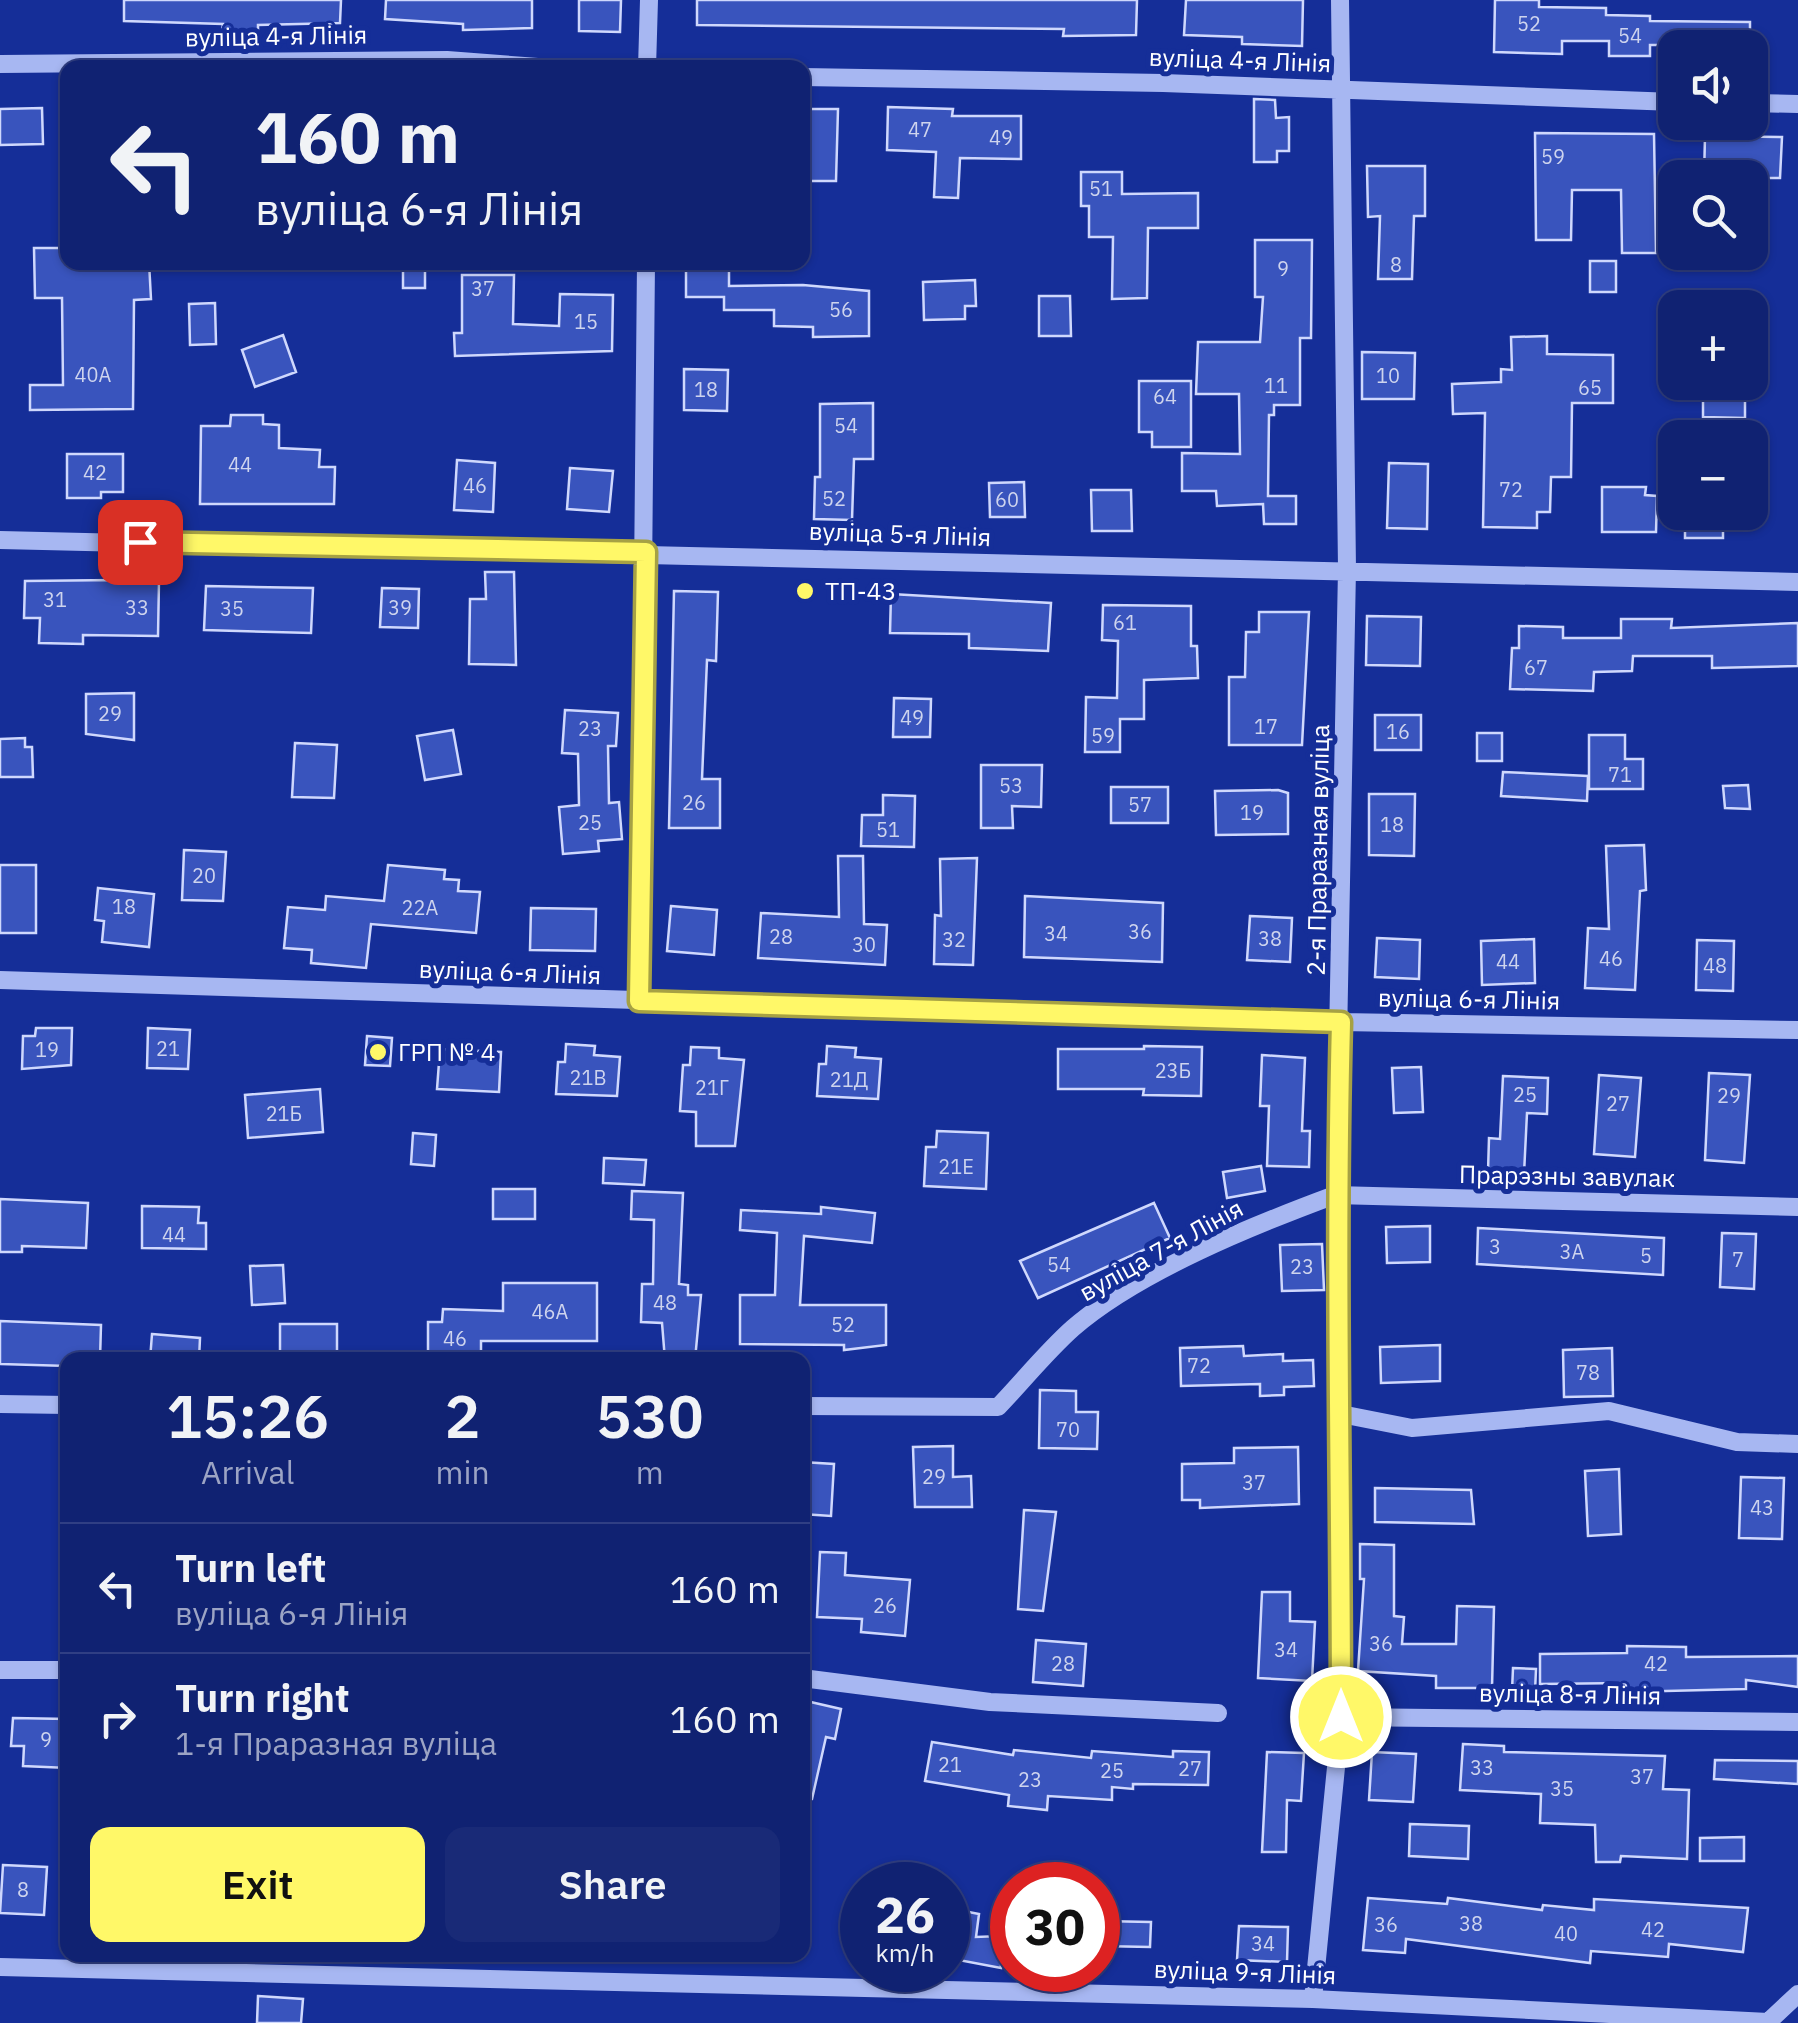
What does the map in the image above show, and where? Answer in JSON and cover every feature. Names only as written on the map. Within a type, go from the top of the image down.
[{"type":"street","points":[[647,60],[649,0]]},
{"type":"street","name":"2-я Праразная вуліца","points":[[1313,1999],[1341,1717],[1342,1414],[1336,1196],[1347,569],[1340,0]]},
{"type":"street","name":"вуліца 4-я Лінія","points":[[0,64],[60,63]]},
{"type":"street","name":"вуліца 4-я Лінія","points":[[810,77],[1341,88],[1658,101]]},
{"type":"street","points":[[1768,104],[1798,104]]},
{"type":"street","points":[[639,1001],[646,270]]},
{"type":"street","name":"вуліца 5-я Лінія","points":[[0,540],[646,552],[1798,582]]},
{"type":"street","name":"вуліца 6-я Лінія","points":[[0,980],[1341,1022],[1798,1030]]},
{"type":"street","name":"Прарэзны завулак","points":[[1336,1196],[1798,1207]]},
{"type":"street","name":"вуліца 7-я Лінія","points":[[810,1406],[998,1407],[1074,1327],[1132,1290],[1266,1221],[1336,1196]]},
{"type":"street","points":[[0,1404],[60,1404]]},
{"type":"street","points":[[1342,1414],[1412,1428],[1609,1411],[1737,1442],[1798,1444]]},
{"type":"street","points":[[0,1670],[60,1670]]},
{"type":"street","points":[[810,1679],[990,1702],[1218,1713]]},
{"type":"street","name":"вуліца 8-я Лінія","points":[[1341,1717],[1798,1722]]},
{"type":"street","name":"вуліца 9-я Лінія","points":[[0,1967],[1313,1999],[1768,2022]]},
{"type":"street","points":[[1768,2022],[1798,1994]]},
{"type":"building","points":[[124,0],[341,0],[340,23],[258,25],[258,33],[222,31],[223,24],[124,21]]},
{"type":"building","points":[[386,0],[532,0],[532,28],[463,30],[463,24],[385,19]]},
{"type":"building","points":[[579,0],[621,0],[620,32],[579,31]]},
{"type":"building","points":[[697,0],[1137,0],[1136,35],[1063,36],[1064,29],[697,25]]},
{"type":"building","points":[[1186,0],[1303,0],[1302,46],[1242,44],[1242,37],[1184,35]]},
{"type":"building","points":[[1495,0],[1539,0],[1539,7],[1606,8],[1606,15],[1650,16],[1650,21],[1750,22],[1750,30],[1658,30],[1658,45],[1650,45],[1650,56],[1609,56],[1609,41],[1562,41],[1562,54],[1494,52]]},
{"type":"building","points":[[1254,99],[1275,100],[1276,118],[1289,117],[1289,151],[1277,151],[1277,162],[1254,162]]},
{"type":"building","points":[[888,107],[953,109],[952,116],[1021,116],[1021,159],[960,158],[958,198],[934,197],[936,152],[887,150]]},
{"type":"building","points":[[42,108],[43,144],[0,145],[0,109]]},
{"type":"building","points":[[810,109],[838,109],[836,181],[810,181]]},
{"type":"building","points":[[1535,133],[1654,134],[1656,253],[1622,253],[1621,190],[1572,190],[1571,240],[1536,240]]},
{"type":"building","points":[[1782,137],[1780,178],[1768,178],[1768,160],[1704,160],[1705,140]]},
{"type":"building","points":[[1367,166],[1425,166],[1425,216],[1414,216],[1412,279],[1378,279],[1380,216],[1368,217]]},
{"type":"building","points":[[1081,172],[1122,172],[1122,194],[1198,193],[1198,228],[1148,228],[1147,298],[1112,299],[1113,237],[1089,237],[1089,206],[1081,206]]},
{"type":"building","points":[[1255,240],[1312,240],[1311,338],[1300,338],[1300,405],[1274,405],[1274,415],[1269,415],[1268,496],[1296,496],[1296,524],[1264,524],[1263,504],[1217,506],[1216,491],[1182,491],[1182,453],[1240,454],[1239,394],[1196,394],[1198,342],[1260,342],[1263,297],[1255,297]]},
{"type":"building","points":[[34,248],[60,248],[60,270],[149,270],[151,299],[134,300],[133,409],[30,410],[30,385],[63,385],[62,298],[35,298]]},
{"type":"building","points":[[1590,261],[1616,261],[1616,292],[1590,292]]},
{"type":"building","points":[[403,270],[425,270],[425,288],[403,288]]},
{"type":"building","points":[[686,270],[729,270],[729,286],[803,285],[869,291],[869,336],[813,337],[813,327],[774,326],[774,310],[724,310],[724,297],[686,297]]},
{"type":"building","points":[[462,275],[514,275],[513,324],[559,326],[560,294],[613,295],[612,351],[455,356],[454,333],[462,333]]},
{"type":"building","points":[[975,280],[976,306],[965,306],[965,319],[924,320],[923,282]]},
{"type":"building","points":[[1039,296],[1070,296],[1071,336],[1039,336]]},
{"type":"building","points":[[215,303],[216,344],[190,345],[189,304]]},
{"type":"building","points":[[283,335],[296,372],[255,387],[242,350]]},
{"type":"building","points":[[1547,336],[1547,354],[1613,355],[1613,403],[1572,403],[1571,477],[1551,477],[1550,512],[1537,512],[1537,528],[1483,527],[1485,413],[1453,414],[1452,384],[1501,382],[1501,369],[1512,370],[1511,337]]},
{"type":"building","points":[[1362,352],[1415,353],[1414,399],[1362,399]]},
{"type":"building","points":[[684,369],[728,370],[727,411],[684,410]]},
{"type":"building","points":[[1139,381],[1191,381],[1191,447],[1152,447],[1152,432],[1139,432]]},
{"type":"building","points":[[1703,400],[1745,400],[1745,418],[1703,417]]},
{"type":"building","points":[[873,403],[873,459],[854,459],[852,520],[814,519],[815,477],[820,477],[820,404]]},
{"type":"building","points":[[231,415],[263,415],[263,424],[279,425],[279,448],[320,450],[319,467],[335,467],[334,504],[200,504],[201,426],[230,426]]},
{"type":"building","points":[[67,454],[123,454],[123,492],[101,492],[101,498],[67,498]]},
{"type":"building","points":[[457,460],[495,463],[493,512],[454,510]]},
{"type":"building","points":[[1389,463],[1428,464],[1427,529],[1387,528]]},
{"type":"building","points":[[570,468],[613,471],[609,512],[567,509]]},
{"type":"building","points":[[1024,482],[1025,517],[990,517],[989,483]]},
{"type":"building","points":[[1602,487],[1646,487],[1645,495],[1657,496],[1656,532],[1602,532]]},
{"type":"building","points":[[1091,490],[1131,490],[1132,531],[1092,531]]},
{"type":"building","points":[[1685,530],[1723,530],[1723,538],[1685,538]]},
{"type":"building","points":[[485,572],[514,572],[516,665],[469,664],[470,599],[486,599]]},
{"type":"building","points":[[25,581],[159,581],[158,636],[83,635],[83,644],[39,643],[40,618],[24,618]]},
{"type":"building","points":[[206,586],[313,588],[311,633],[204,630]]},
{"type":"building","points":[[382,588],[419,589],[418,628],[380,627]]},
{"type":"building","points":[[674,591],[718,592],[716,661],[707,660],[702,779],[720,779],[720,828],[669,828]]},
{"type":"building","points":[[891,594],[1051,603],[1048,651],[969,648],[969,634],[890,633]]},
{"type":"building","points":[[1103,605],[1191,606],[1191,646],[1197,646],[1198,678],[1144,680],[1144,719],[1120,719],[1120,752],[1085,752],[1086,697],[1117,698],[1118,641],[1102,640]]},
{"type":"building","points":[[1259,612],[1309,612],[1302,745],[1229,745],[1229,677],[1245,677],[1246,632],[1259,632]]},
{"type":"building","points":[[1367,616],[1421,617],[1420,666],[1366,665]]},
{"type":"building","points":[[1621,619],[1672,619],[1671,628],[1798,623],[1798,666],[1712,668],[1712,656],[1633,656],[1632,671],[1594,672],[1593,691],[1510,689],[1512,648],[1519,648],[1519,626],[1563,627],[1563,638],[1621,638]]},
{"type":"building","points":[[134,693],[134,740],[86,734],[86,694]]},
{"type":"building","points":[[894,698],[931,699],[930,737],[893,737]]},
{"type":"building","points":[[565,710],[618,713],[616,746],[608,746],[609,803],[619,802],[622,839],[598,841],[599,851],[563,854],[559,807],[579,805],[578,754],[562,753]]},
{"type":"building","points":[[1375,715],[1421,715],[1421,750],[1375,750]]},
{"type":"building","points":[[453,730],[461,774],[425,780],[417,736]]},
{"type":"building","points":[[1477,733],[1502,733],[1502,761],[1477,761]]},
{"type":"building","points":[[1589,735],[1625,735],[1625,759],[1643,759],[1643,789],[1589,789]]},
{"type":"building","points":[[25,738],[25,747],[32,747],[33,777],[0,777],[0,739]]},
{"type":"building","points":[[295,743],[337,745],[334,798],[292,797]]},
{"type":"building","points":[[981,765],[1042,765],[1041,807],[1012,806],[1013,828],[981,828]]},
{"type":"building","points":[[1503,772],[1588,776],[1587,801],[1501,796]]},
{"type":"building","points":[[1748,785],[1750,809],[1725,808],[1723,786]]},
{"type":"building","points":[[1111,787],[1168,787],[1168,823],[1111,823]]},
{"type":"building","points":[[1215,791],[1288,793],[1288,834],[1216,835]]},
{"type":"building","points":[[1369,794],[1415,794],[1414,856],[1369,855]]},
{"type":"building","points":[[883,795],[915,796],[914,847],[861,846],[862,815],[883,815]]},
{"type":"building","points":[[1644,845],[1646,890],[1640,891],[1635,990],[1585,988],[1588,928],[1609,929],[1606,846]]},
{"type":"building","points":[[184,850],[226,852],[223,901],[182,900]]},
{"type":"building","points":[[838,856],[863,856],[864,924],[887,925],[885,965],[758,958],[761,913],[839,917]]},
{"type":"building","points":[[977,858],[973,965],[934,964],[935,915],[941,916],[940,859]]},
{"type":"building","points":[[0,865],[36,865],[36,933],[0,933]]},
{"type":"building","points":[[388,865],[445,870],[444,879],[459,880],[458,891],[480,892],[476,933],[371,924],[366,968],[311,963],[312,950],[284,948],[288,907],[325,910],[326,896],[384,901]]},
{"type":"building","points":[[98,888],[154,894],[149,947],[102,942],[104,921],[95,920]]},
{"type":"building","points":[[1025,896],[1163,903],[1162,962],[1024,957]]},
{"type":"building","points":[[671,906],[717,910],[714,955],[667,951]]},
{"type":"building","points":[[531,908],[596,909],[595,951],[530,950]]},
{"type":"building","points":[[1250,916],[1292,918],[1290,962],[1247,960]]},
{"type":"building","points":[[1377,938],[1420,940],[1419,979],[1375,977]]},
{"type":"building","points":[[1534,939],[1535,983],[1482,985],[1481,941]]},
{"type":"building","points":[[1697,940],[1734,941],[1733,991],[1696,990]]},
{"type":"building","points":[[36,1028],[72,1028],[71,1065],[22,1069],[23,1036],[35,1036]]},
{"type":"building","points":[[148,1028],[190,1030],[188,1069],[147,1068]]},
{"type":"building","name":"ГРП № 4","points":[[367,1036],[392,1038],[390,1066],[365,1065]]},
{"type":"building","points":[[566,1044],[595,1046],[594,1055],[620,1057],[617,1096],[556,1094],[558,1062],[565,1062]]},
{"type":"building","points":[[827,1046],[856,1048],[855,1057],[881,1059],[878,1099],[817,1096],[819,1064],[826,1064]]},
{"type":"building","points":[[691,1047],[719,1048],[719,1058],[744,1060],[735,1146],[696,1146],[696,1112],[680,1111],[683,1065],[690,1065]]},
{"type":"building","points":[[1202,1047],[1201,1096],[1143,1095],[1144,1089],[1058,1089],[1058,1049]]},
{"type":"building","points":[[440,1049],[501,1052],[499,1092],[437,1089]]},
{"type":"building","points":[[1262,1055],[1305,1058],[1302,1131],[1310,1131],[1309,1167],[1267,1166],[1269,1106],[1260,1106]]},
{"type":"building","points":[[1421,1067],[1423,1112],[1394,1113],[1392,1068]]},
{"type":"building","points":[[1709,1073],[1750,1075],[1744,1163],[1705,1160]]},
{"type":"building","points":[[1599,1075],[1641,1078],[1635,1157],[1594,1154]]},
{"type":"building","points":[[1503,1076],[1548,1078],[1547,1114],[1527,1113],[1524,1174],[1488,1172],[1489,1138],[1500,1139]]},
{"type":"building","points":[[320,1089],[323,1132],[248,1138],[245,1095]]},
{"type":"building","points":[[937,1131],[988,1133],[986,1189],[924,1186],[926,1147],[936,1147]]},
{"type":"building","points":[[413,1133],[436,1135],[434,1166],[411,1164]]},
{"type":"building","points":[[604,1158],[646,1160],[644,1185],[603,1183]]},
{"type":"building","points":[[1261,1166],[1265,1191],[1227,1198],[1223,1172]]},
{"type":"building","points":[[493,1189],[535,1189],[535,1219],[493,1219]]},
{"type":"building","points":[[632,1191],[683,1193],[679,1284],[688,1285],[688,1295],[701,1295],[696,1352],[664,1352],[662,1323],[641,1322],[642,1284],[653,1284],[654,1220],[631,1219]]},
{"type":"building","points":[[0,1199],[88,1203],[86,1248],[22,1246],[22,1252],[0,1252]]},
{"type":"building","points":[[1154,1203],[1170,1238],[1038,1298],[1020,1261]]},
{"type":"building","points":[[142,1206],[199,1207],[198,1223],[206,1223],[206,1249],[142,1248]]},
{"type":"building","points":[[821,1207],[875,1213],[872,1243],[804,1236],[800,1305],[886,1305],[886,1345],[844,1350],[844,1345],[740,1344],[740,1295],[775,1295],[777,1233],[740,1230],[741,1210],[821,1214]]},
{"type":"building","points":[[1430,1226],[1430,1262],[1387,1263],[1386,1227]]},
{"type":"building","points":[[1478,1228],[1664,1238],[1663,1275],[1477,1264]]},
{"type":"building","points":[[1722,1233],[1756,1234],[1754,1289],[1720,1287]]},
{"type":"building","points":[[1322,1244],[1324,1290],[1282,1291],[1280,1245]]},
{"type":"building","points":[[283,1265],[285,1303],[252,1305],[250,1266]]},
{"type":"building","points":[[503,1283],[597,1283],[597,1341],[481,1341],[481,1352],[428,1352],[428,1322],[442,1322],[443,1309],[503,1311]]},
{"type":"building","points":[[0,1321],[101,1325],[100,1352],[60,1352],[60,1366],[0,1364]]},
{"type":"building","points":[[280,1324],[337,1324],[337,1352],[280,1352]]},
{"type":"building","points":[[152,1334],[200,1338],[199,1352],[151,1352]]},
{"type":"building","points":[[1440,1345],[1440,1381],[1381,1383],[1380,1347]]},
{"type":"building","points":[[1243,1346],[1244,1356],[1283,1354],[1283,1361],[1313,1360],[1314,1386],[1284,1387],[1284,1395],[1260,1396],[1260,1384],[1181,1386],[1180,1348]]},
{"type":"building","points":[[1612,1348],[1613,1396],[1564,1397],[1563,1350]]},
{"type":"building","points":[[1040,1390],[1076,1391],[1076,1412],[1098,1412],[1097,1449],[1039,1448]]},
{"type":"building","points":[[953,1446],[953,1477],[971,1476],[972,1507],[915,1507],[913,1447]]},
{"type":"building","points":[[1298,1447],[1299,1504],[1200,1508],[1200,1500],[1182,1500],[1182,1464],[1234,1463],[1234,1448]]},
{"type":"building","points":[[810,1462],[834,1464],[831,1516],[810,1515]]},
{"type":"building","points":[[1619,1469],[1621,1534],[1588,1536],[1585,1471]]},
{"type":"building","points":[[1741,1477],[1784,1478],[1782,1539],[1739,1538]]},
{"type":"building","points":[[1375,1488],[1471,1490],[1474,1524],[1375,1522]]},
{"type":"building","points":[[1024,1510],[1056,1512],[1043,1611],[1018,1609]]},
{"type":"building","points":[[1360,1544],[1394,1545],[1394,1616],[1404,1617],[1402,1644],[1456,1644],[1457,1606],[1494,1607],[1492,1688],[1436,1688],[1436,1676],[1358,1671],[1364,1579],[1360,1579]]},
{"type":"building","points":[[820,1552],[846,1553],[845,1575],[910,1580],[905,1636],[861,1632],[862,1619],[817,1617]]},
{"type":"building","points":[[1262,1592],[1290,1592],[1290,1621],[1315,1622],[1312,1681],[1258,1678]]},
{"type":"building","points":[[1036,1640],[1086,1644],[1083,1686],[1033,1682]]},
{"type":"building","points":[[1627,1646],[1686,1647],[1686,1657],[1798,1656],[1798,1687],[1746,1680],[1746,1689],[1626,1692],[1626,1683],[1540,1684],[1540,1654],[1627,1653]]},
{"type":"building","points":[[1513,1668],[1536,1669],[1535,1692],[1512,1691]]},
{"type":"building","points":[[810,1702],[841,1709],[835,1739],[826,1737],[812,1799]]},
{"type":"building","points":[[13,1718],[60,1719],[60,1768],[23,1766],[24,1746],[11,1746]]},
{"type":"building","points":[[932,1742],[1013,1755],[1014,1750],[1091,1758],[1092,1751],[1173,1757],[1173,1751],[1209,1752],[1208,1785],[1133,1784],[1133,1789],[1112,1787],[1112,1800],[1048,1796],[1047,1810],[1008,1806],[1009,1795],[925,1781]]},
{"type":"building","points":[[1463,1744],[1504,1746],[1504,1752],[1665,1756],[1663,1789],[1689,1790],[1687,1859],[1621,1856],[1620,1862],[1596,1862],[1595,1825],[1540,1823],[1541,1794],[1460,1790]]},
{"type":"building","points":[[1267,1752],[1304,1753],[1301,1801],[1287,1800],[1286,1852],[1262,1852]]},
{"type":"building","points":[[1372,1752],[1416,1754],[1413,1802],[1369,1800]]},
{"type":"building","points":[[1715,1760],[1798,1761],[1798,1784],[1714,1779]]},
{"type":"building","points":[[1410,1824],[1469,1826],[1468,1859],[1409,1856]]},
{"type":"building","points":[[1744,1837],[1744,1861],[1700,1861],[1700,1838]]},
{"type":"building","points":[[3,1865],[47,1867],[44,1915],[0,1913]]},
{"type":"building","points":[[1368,1898],[1447,1904],[1448,1898],[1542,1910],[1543,1905],[1594,1910],[1594,1899],[1748,1908],[1743,1952],[1669,1944],[1668,1957],[1591,1951],[1590,1963],[1406,1939],[1405,1953],[1363,1950]]},
{"type":"building","points":[[970,1912],[979,1914],[976,1937],[990,1936],[990,1966],[970,1962]]},
{"type":"building","points":[[1120,1921],[1151,1922],[1150,1947],[1120,1946]]},
{"type":"building","points":[[1239,1926],[1288,1927],[1287,1962],[1237,1960]]},
{"type":"building","points":[[258,1996],[303,1999],[301,2023],[257,2023]]},
{"type":"place","name":"ТП-43","points":[[805,591]]},
{"type":"place","name":"ГРП № 4","points":[[378,1052]]},
{"type":"route","points":[[140,542],[646,552],[639,1001],[1341,1022],[1336,1196],[1342,1414],[1341,1717]]}]
